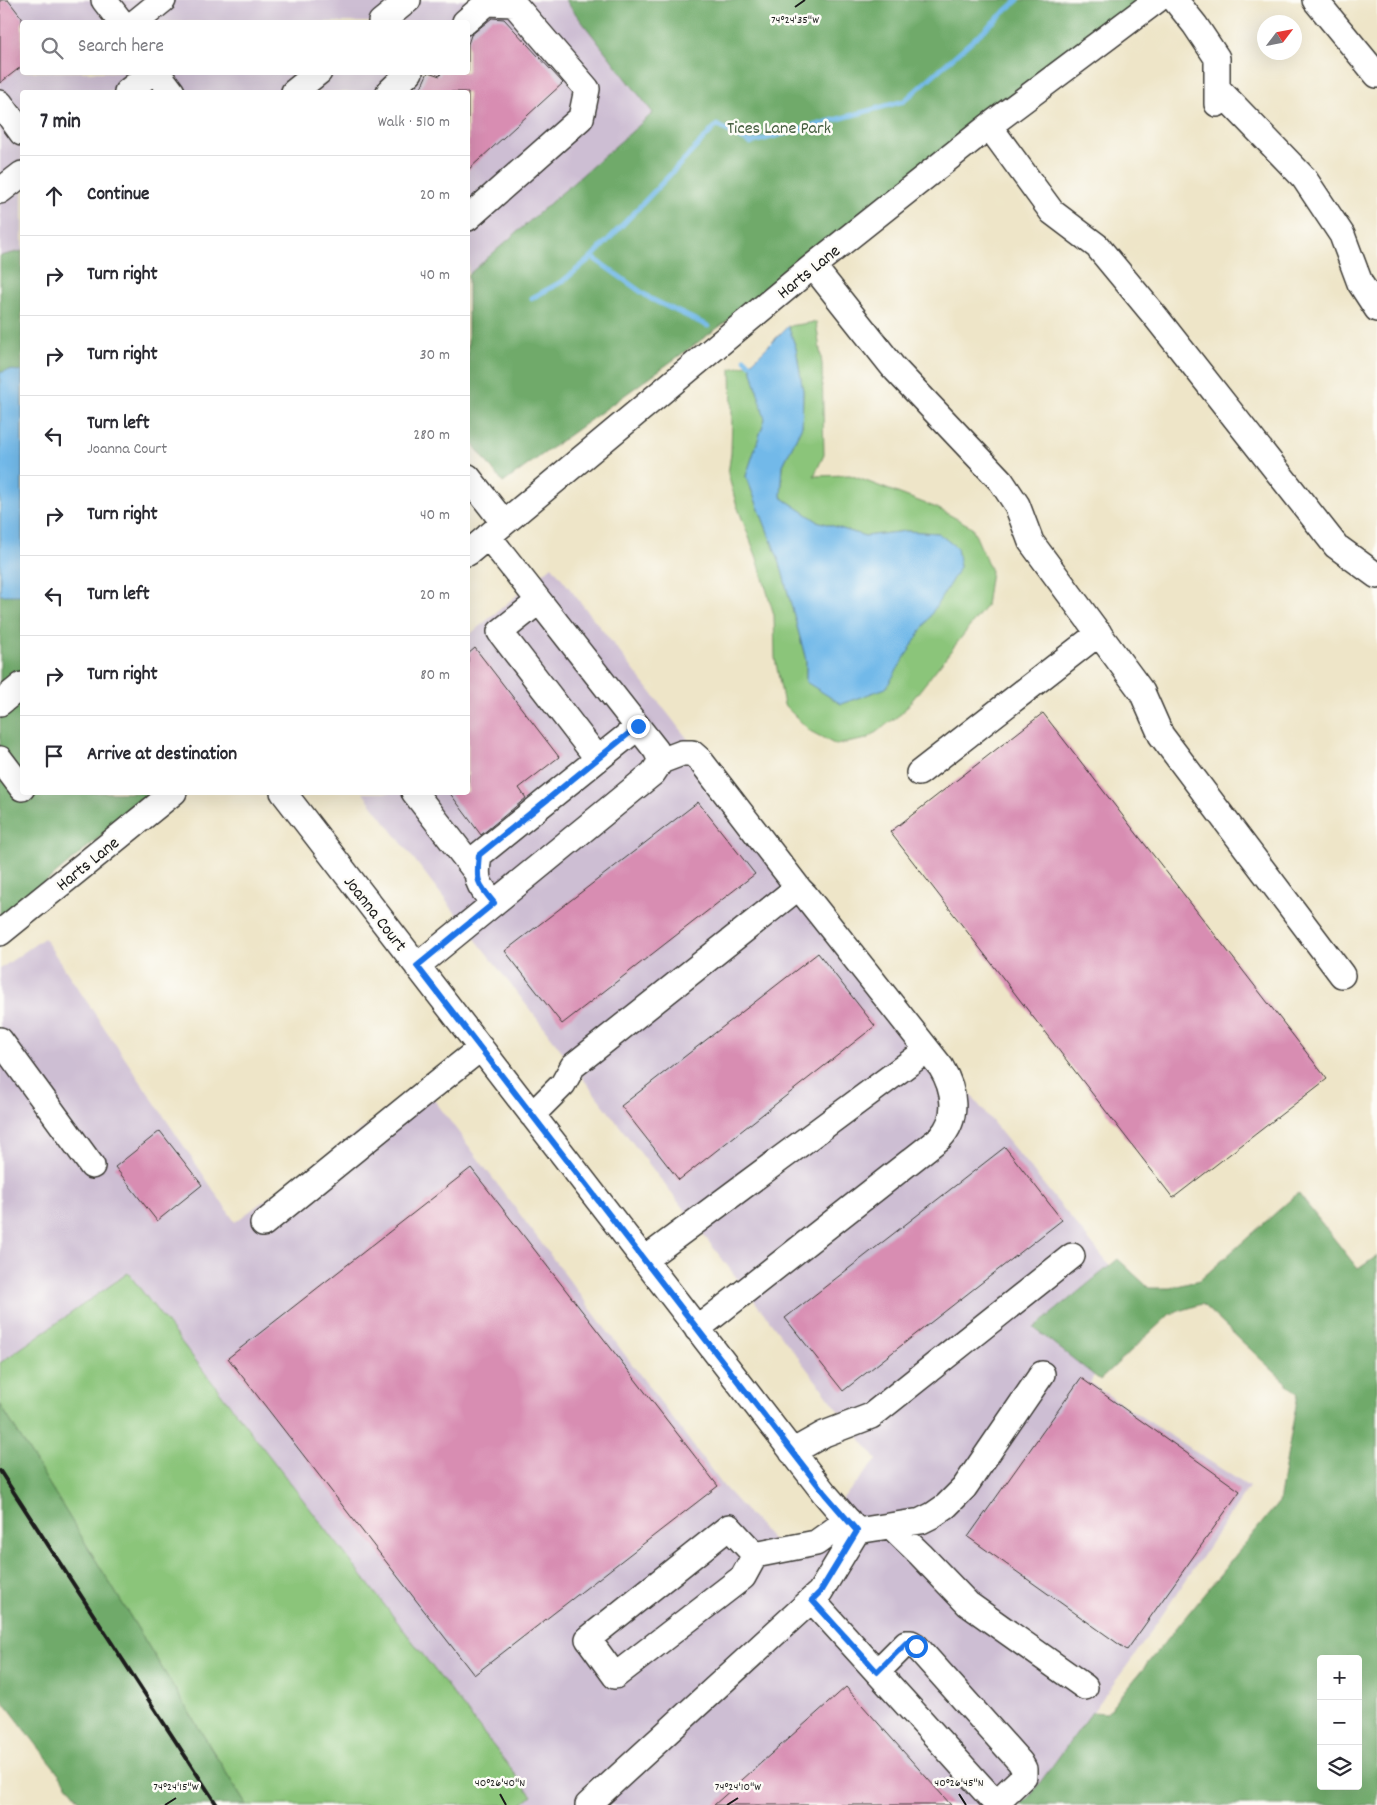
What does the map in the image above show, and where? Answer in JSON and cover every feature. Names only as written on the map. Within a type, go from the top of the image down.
[{"type":"street","points":[[104,0],[119,20]]},
{"type":"street","points":[[138,20],[163,0]]},
{"type":"street","points":[[383,20],[408,0]]},
{"type":"street","name":"Harts Lane","points":[[470,551],[813,266],[989,126],[1157,0]]},
{"type":"street","points":[[1175,0],[1195,25],[1217,58],[1218,99],[1304,178],[1342,236],[1360,283],[1377,309]]},
{"type":"street","points":[[1315,0],[1377,75]]},
{"type":"street","points":[[467,20],[486,3],[514,4],[587,89],[580,118],[470,216]]},
{"type":"street","points":[[130,90],[148,75]]},
{"type":"street","points":[[159,75],[170,90]]},
{"type":"street","points":[[296,90],[315,75]]},
{"type":"street","points":[[390,90],[407,75]]},
{"type":"street","points":[[0,103],[20,130]]},
{"type":"street","points":[[989,126],[1052,212],[1097,246],[1155,316],[1336,546],[1377,576]]},
{"type":"street","points":[[0,191],[20,176]]},
{"type":"street","points":[[813,266],[894,367],[1000,481],[1017,505],[1031,542],[1142,692],[1161,734],[1342,975]]},
{"type":"street","points":[[470,481],[539,601],[638,726],[656,750],[661,761]]},
{"type":"street","points":[[539,601],[500,632],[598,758]]},
{"type":"street","points":[[919,773],[1099,633]]},
{"type":"street","points":[[0,703],[20,688]]},
{"type":"street","points":[[494,903],[480,887],[477,873],[479,855],[638,726]]},
{"type":"street","points":[[417,966],[653,773],[661,761],[672,756],[692,753],[700,760],[945,1073],[953,1096],[954,1112],[946,1131],[697,1329]]},
{"type":"street","points":[[0,759],[20,785]]},
{"type":"street","name":"Harts Lane","points":[[0,933],[170,795]]},
{"type":"street","name":"Joanna Court","points":[[285,795],[792,1452],[852,1526]]},
{"type":"street","points":[[416,795],[477,873]]},
{"type":"street","points":[[532,1115],[563,1084],[573,1066],[791,892],[800,890]]},
{"type":"street","points":[[0,1040],[92,1166]]},
{"type":"street","points":[[263,1224],[350,1156],[418,1097],[481,1048]]},
{"type":"street","points":[[644,1260],[927,1050]]},
{"type":"street","points":[[792,1452],[824,1434],[871,1416],[1072,1256]]},
{"type":"street","points":[[755,1555],[816,1543],[852,1526],[891,1526],[921,1521],[933,1515],[964,1488],[1042,1374]]},
{"type":"street","points":[[729,1526],[755,1555],[743,1577],[615,1676],[588,1639],[729,1526]]},
{"type":"street","points":[[588,1805],[820,1592],[852,1526]]},
{"type":"street","points":[[891,1526],[922,1555],[968,1604],[1085,1687]]},
{"type":"street","points":[[812,1600],[877,1672],[994,1801],[999,1800],[1024,1776],[1024,1769],[1020,1762],[916,1646],[906,1643],[877,1672]]},
{"type":"shaded area","points":[[0,0],[565,0],[653,113],[470,273],[470,90],[20,90],[20,251],[0,256]]},
{"type":"shaded area","points":[[552,566],[865,965],[1136,1298],[1090,1383],[1249,1487],[1135,1655],[1030,1796],[1020,1805],[521,1805],[532,1796],[128,1273],[0,1363],[0,969],[44,938],[235,1222],[423,1085],[724,1487],[789,1558],[877,1460],[365,795],[470,795],[470,634]]},
{"type":"green space","name":"Tices Lane Park","points":[[565,0],[1169,0],[1107,47],[503,483],[470,441],[470,273],[653,113]]},
{"type":"green space","points":[[20,251],[20,795],[151,795],[0,920],[0,256]]},
{"type":"green space","points":[[816,322],[822,364],[824,455],[814,476],[850,475],[937,508],[972,527],[991,571],[986,606],[902,713],[867,739],[836,745],[810,731],[784,705],[775,658],[774,615],[757,558],[736,503],[728,474],[731,453],[731,369],[750,364],[765,419],[746,476],[780,563],[806,660],[806,681],[960,567],[957,548],[938,533],[906,531],[865,536],[817,521],[781,497],[783,465],[802,426],[803,391],[796,348],[788,326]]},
{"type":"green space","points":[[1298,1193],[1358,1269],[1377,1256],[1377,1805],[1020,1805],[1030,1796],[1092,1712],[1107,1713],[1279,1502],[1298,1394],[1202,1304],[1170,1314],[1100,1380],[1034,1328],[1118,1259],[1149,1288],[1170,1288],[1200,1280]]},
{"type":"green space","points":[[128,1273],[532,1796],[521,1805],[246,1805],[0,1404],[0,1363]]},
{"type":"green space","points":[[0,1404],[246,1805],[83,1805],[0,1697]]},
{"type":"water","points":[[788,326],[796,348],[803,391],[802,426],[783,465],[781,497],[817,521],[865,536],[906,531],[938,533],[957,548],[960,567],[886,688],[841,704],[806,682],[806,660],[780,563],[746,476],[765,419],[750,364]]},
{"type":"water","points":[[8,370],[20,371],[20,595],[0,595],[0,373]]},
{"type":"building","points":[[0,0],[8,0],[22,18],[20,20],[20,68],[0,83]]},
{"type":"building","points":[[492,18],[504,19],[563,83],[470,168],[470,90],[420,90],[427,75],[470,75],[471,35]]},
{"type":"building","points":[[475,648],[559,757],[519,788],[526,798],[481,835],[451,795],[470,795],[470,652]]},
{"type":"building","points":[[1043,713],[1327,1079],[1173,1198],[890,832]]},
{"type":"building","points":[[698,802],[755,874],[562,1024],[505,951]]},
{"type":"building","points":[[818,953],[875,1026],[679,1180],[621,1106]]},
{"type":"building","points":[[160,1131],[202,1185],[157,1221],[115,1167]]},
{"type":"building","points":[[1005,1147],[1062,1220],[843,1391],[785,1318]]},
{"type":"building","points":[[471,1168],[718,1486],[474,1675],[228,1358]]},
{"type":"building","points":[[1081,1378],[1240,1491],[1127,1650],[968,1537]]},
{"type":"building","points":[[846,1687],[951,1805],[714,1805]]},
{"type":"waterway","points":[[708,326],[651,299],[592,257],[717,125],[750,143],[904,101],[1018,0]]},
{"type":"waterway","points":[[532,298],[563,281],[592,257]]},
{"type":"waterway","points":[[745,359],[750,364]]},
{"type":"railway","points":[[0,1471],[217,1805]]},
{"type":"route","points":[[638,726],[479,855],[477,873],[480,887],[494,903],[417,966],[825,1494],[857,1531],[820,1592],[812,1600],[877,1672],[906,1643],[916,1646]]}]
